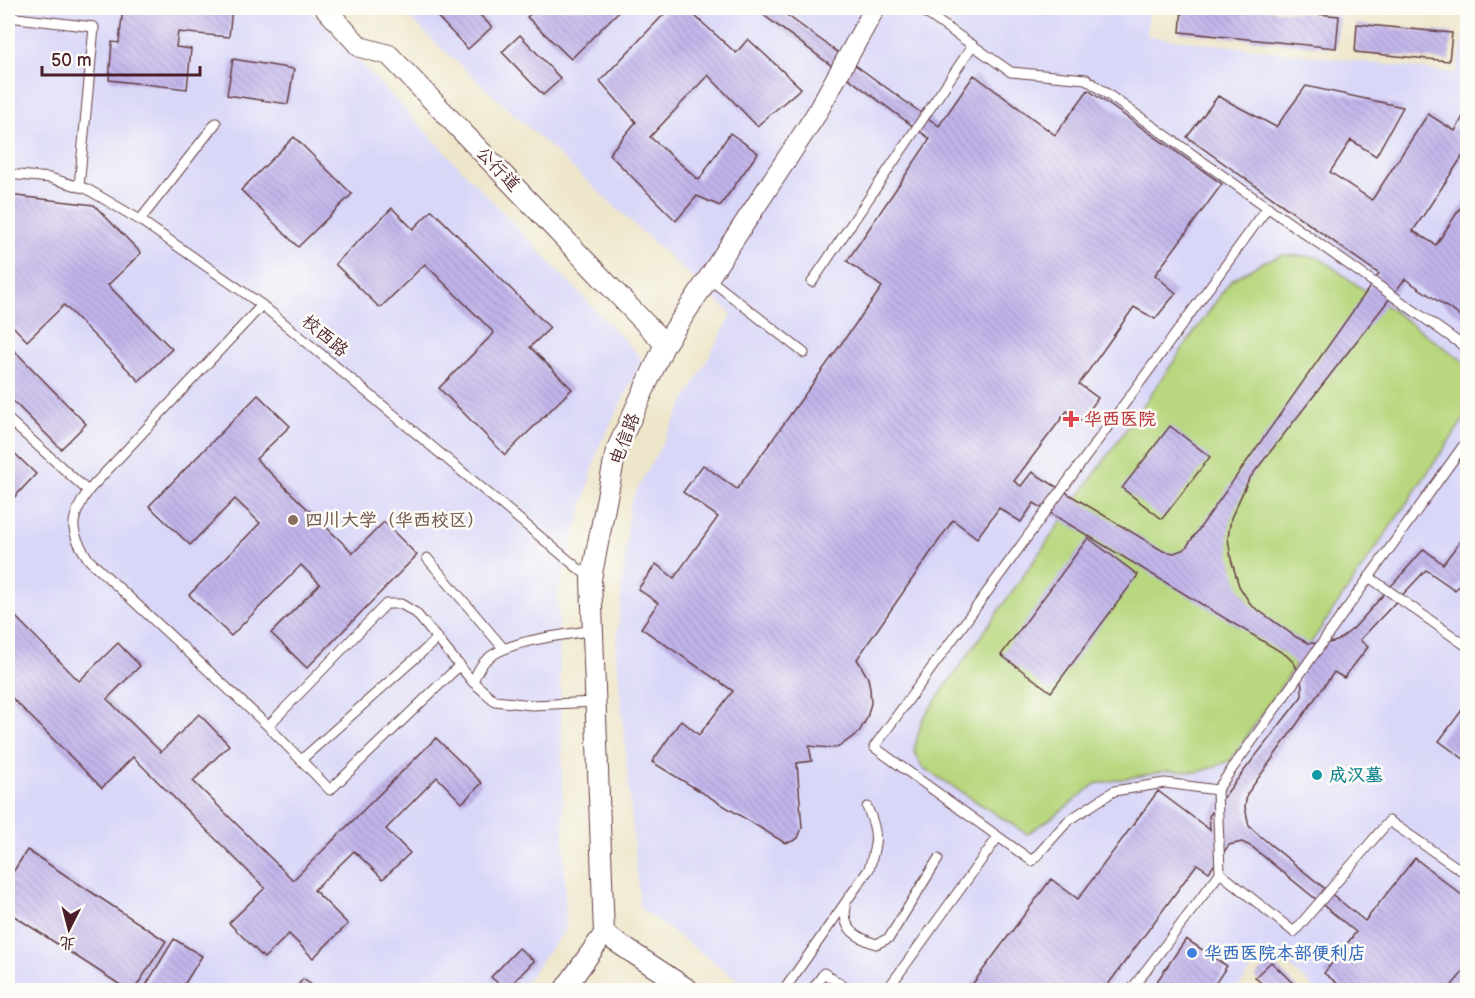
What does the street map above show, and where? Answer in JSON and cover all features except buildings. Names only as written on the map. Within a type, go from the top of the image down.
[{"type":"street","name":"公行道","points":[[324,8],[360,47],[389,55],[666,344]]},
{"type":"street","name":"电信路","points":[[604,934],[591,579],[616,451],[666,344],[815,116],[875,8]]},
{"type":"street","points":[[564,990],[604,934],[689,990]]},
{"type":"lane","points":[[919,8],[1011,72],[1086,79],[1467,349]]},
{"type":"lane","points":[[8,17],[94,27],[79,187]]},
{"type":"lane","points":[[813,282],[973,45]]},
{"type":"lane","points":[[140,220],[216,123]]},
{"type":"lane","name":"校西路","points":[[8,174],[50,178],[87,189],[140,220],[262,305],[591,579]]},
{"type":"lane","points":[[1217,790],[1166,783],[1114,791],[1068,821],[1032,861],[874,747],[1268,207]]},
{"type":"lane","points":[[708,278],[804,353]]},
{"type":"lane","points":[[262,305],[88,491],[76,510],[74,528],[77,543],[89,560],[268,726],[330,790],[460,665]]},
{"type":"lane","points":[[8,419],[88,491]]},
{"type":"lane","points":[[1131,990],[1220,873],[1217,790],[1467,439]]},
{"type":"lane","points":[[427,558],[504,649]]},
{"type":"lane","points":[[1369,577],[1467,647]]},
{"type":"lane","points":[[268,726],[386,604],[401,604],[416,613],[473,682],[495,701],[532,705],[595,702]]},
{"type":"lane","points":[[473,682],[478,670],[486,660],[504,649],[592,630]]},
{"type":"lane","points":[[301,760],[438,638]]},
{"type":"lane","points":[[784,990],[869,869],[876,846],[875,824],[867,807]]},
{"type":"lane","points":[[1220,873],[1294,932],[1389,820],[1467,875]]},
{"type":"lane","points":[[887,990],[998,837]]},
{"type":"lane","points":[[848,902],[844,916],[848,930],[861,939],[876,944],[889,938],[938,859]]},
{"type":"lane","points":[[812,990],[824,973],[849,990]]},
{"type":"shaded area","name":"四川大学（华西校区）","points":[[8,8],[308,8],[643,360],[599,447],[558,593],[566,929],[519,990],[8,990]]},
{"type":"shaded area","name":"华西医院","points":[[398,8],[1149,8],[1147,36],[1456,73],[1465,32],[1467,32],[1468,985],[1463,990],[1316,990],[1269,948],[1236,990],[752,990],[640,908],[616,648],[630,503],[732,314]]},
{"type":"green space","points":[[1283,255],[1318,257],[1467,364],[1467,415],[1230,761],[1199,772],[1166,771],[1095,784],[1056,815],[1027,834],[922,767],[914,750],[922,720],[1231,280],[1263,262]]},
{"type":"place","name":"华西医院","points":[[1071,419]]},
{"type":"place","name":"四川大学（华西校区）","points":[[293,520]]},
{"type":"place","name":"成汉墓","points":[[1317,775]]},
{"type":"place","name":"华西医院本部便利店","points":[[1192,953]]}]
